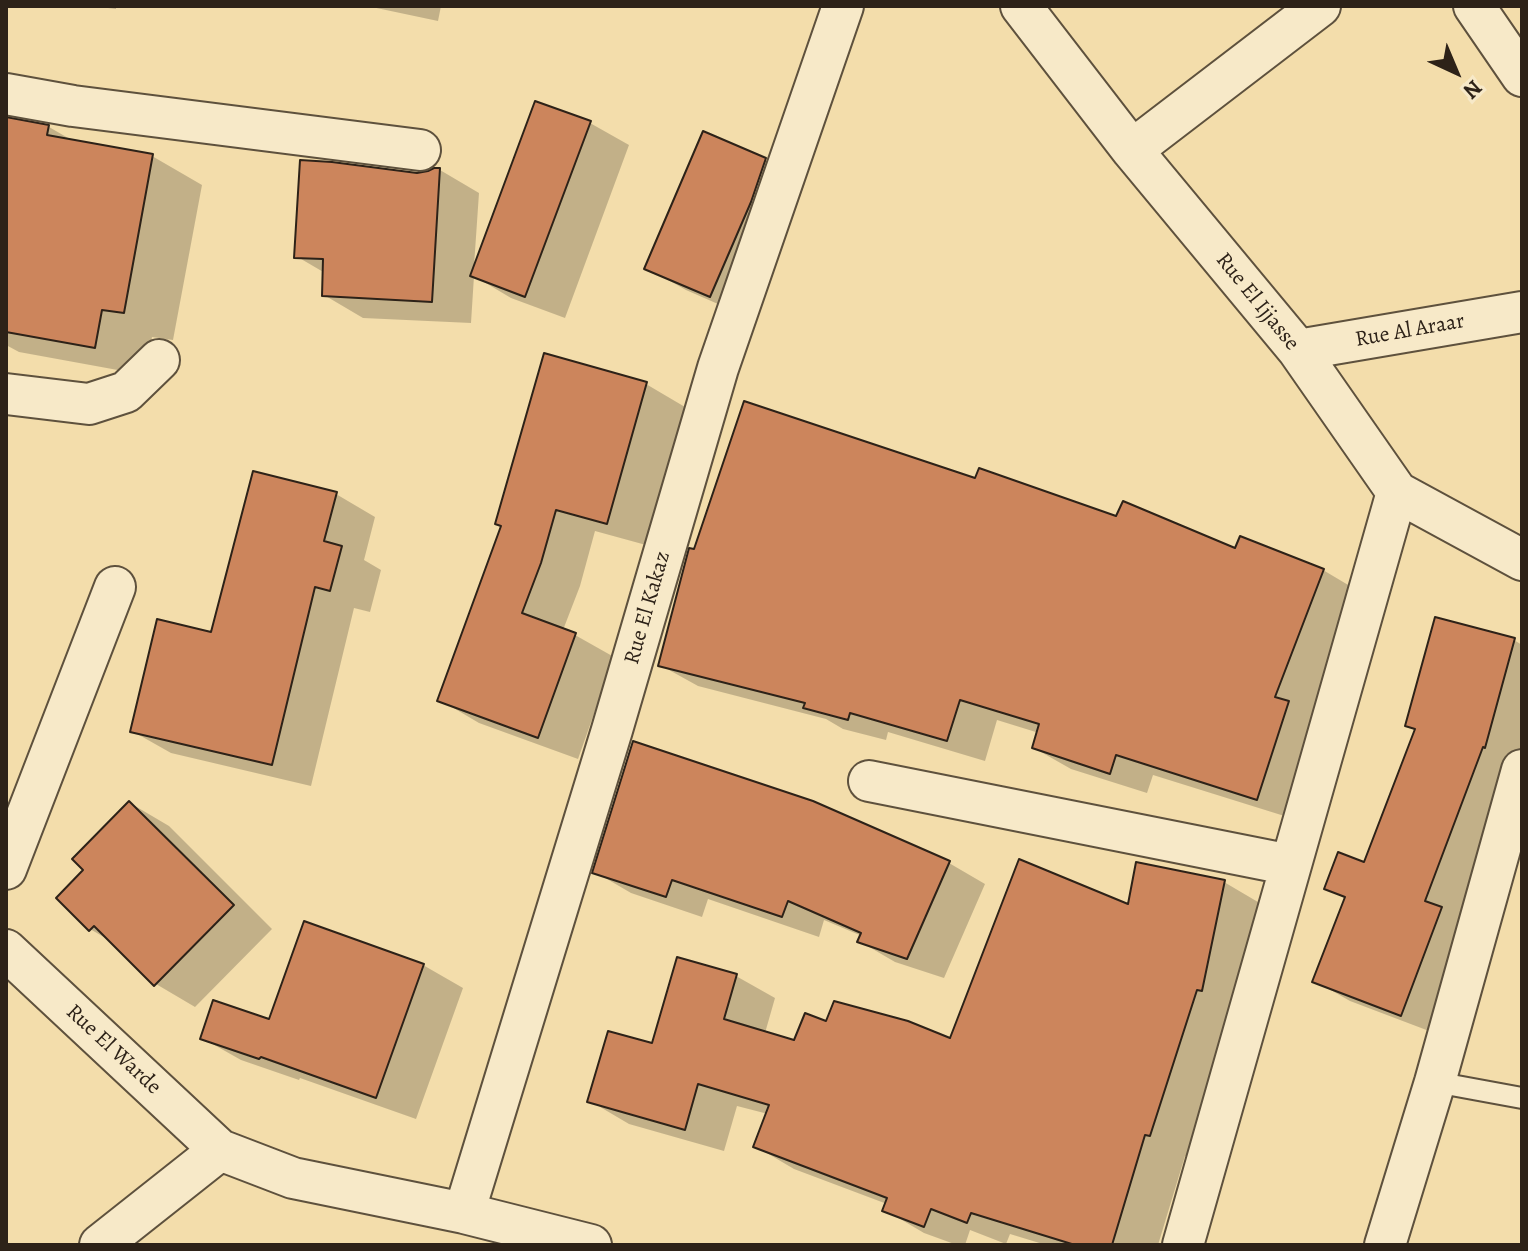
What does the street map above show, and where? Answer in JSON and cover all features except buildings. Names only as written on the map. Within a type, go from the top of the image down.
[{"type":"street","name":"Rue El Kakaz","points":[[464,1213],[612,730],[718,368],[843,6]]},
{"type":"street","name":"Rue El Ijjasse","points":[[1021,6],[1132,150],[1298,350],[1397,492],[1522,560]]},
{"type":"street","points":[[1132,150],[1320,6]]},
{"type":"street","points":[[1474,6],[1522,76]]},
{"type":"street","points":[[6,94],[73,106],[420,150]]},
{"type":"street","name":"Rue Al Araar","points":[[1298,350],[1522,312]]},
{"type":"street","points":[[6,394],[89,404],[126,392],[159,360]]},
{"type":"street","points":[[1183,1245],[1397,492]]},
{"type":"street","points":[[6,869],[115,587]]},
{"type":"street","points":[[1385,1245],[1435,1082],[1522,770]]},
{"type":"street","points":[[869,781],[1291,865]]},
{"type":"street","name":"Rue El Warde","points":[[6,950],[220,1150]]},
{"type":"street","points":[[100,1245],[220,1150],[293,1178],[464,1213],[591,1245]]},
{"type":"lane","points":[[1435,1082],[1522,1098]]}]
